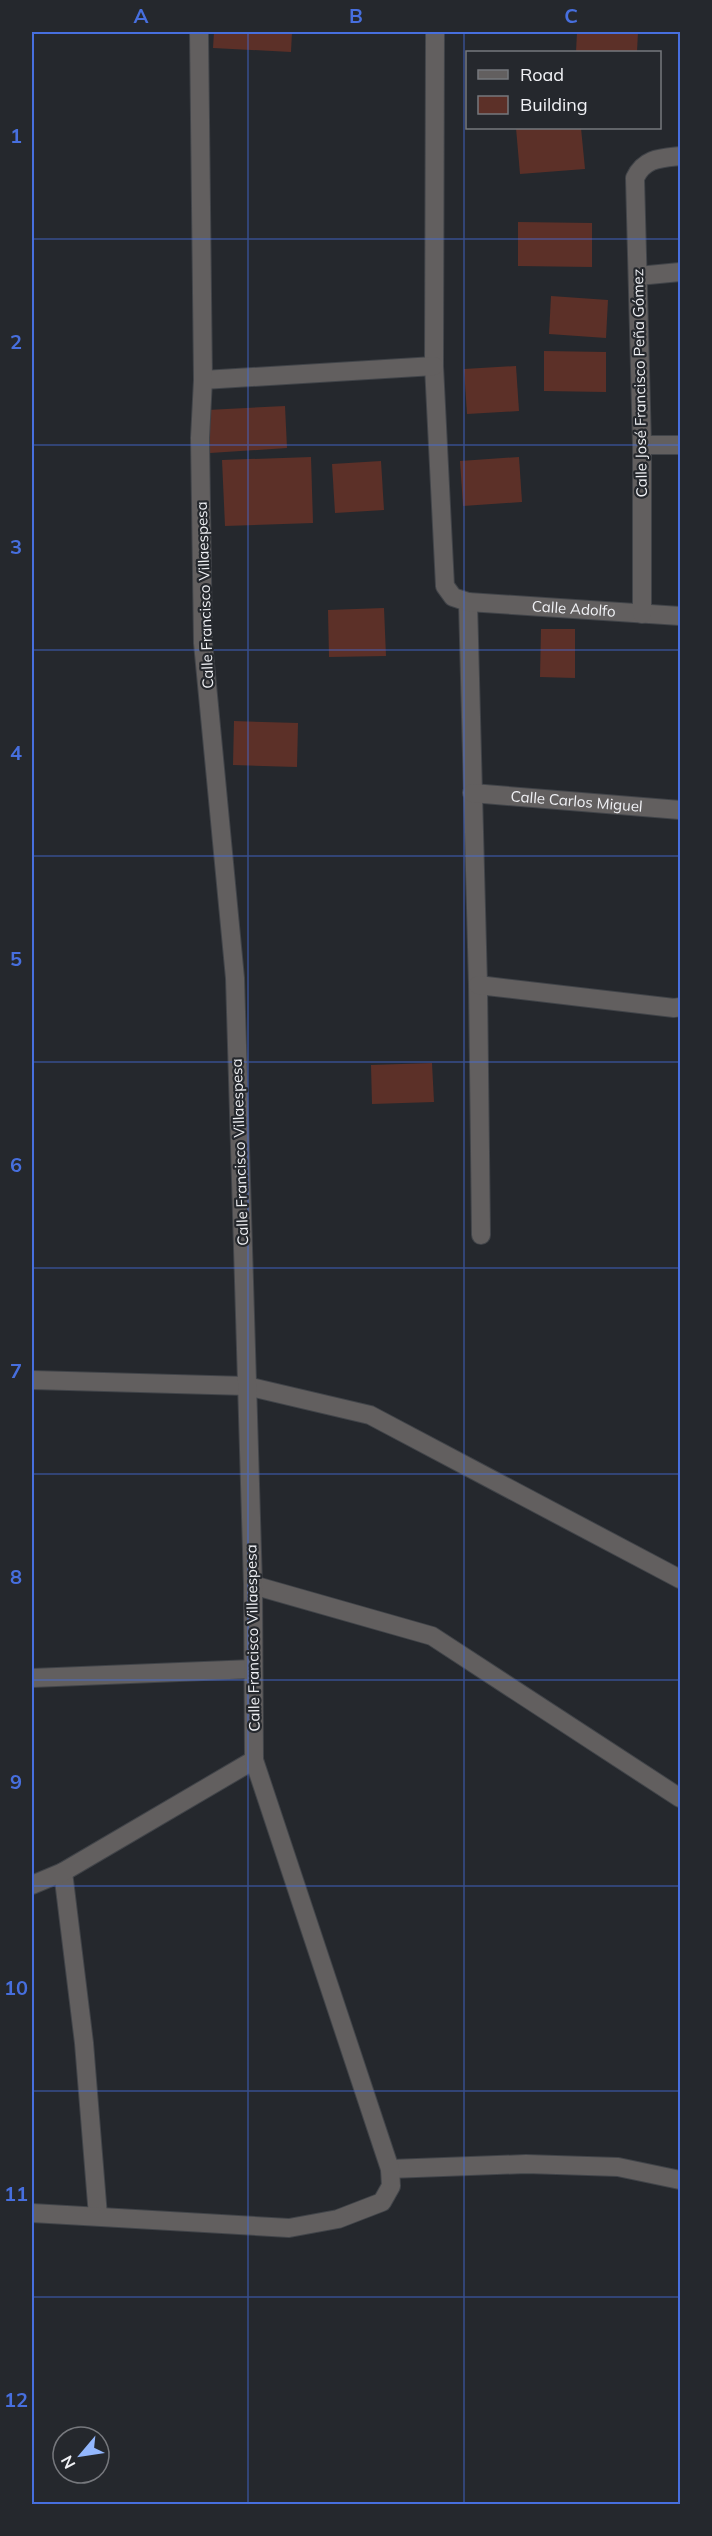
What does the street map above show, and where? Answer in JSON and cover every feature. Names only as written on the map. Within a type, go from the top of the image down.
[{"type":"street","name":"Calle Francisco Villaespesa","points":[[32,2213],[289,2228],[338,2219],[382,2202],[391,2187],[390,2169],[254,1760],[253,1585],[235,978],[203,643],[199,32]]},
{"type":"street","points":[[435,32],[434,366],[445,586],[453,597],[468,602],[482,1235]]},
{"type":"street","name":"Calle José Francisco Peña Gómez","points":[[642,614],[642,445],[635,178],[640,168],[652,160],[681,156]]},
{"type":"street","points":[[638,276],[681,272]]},
{"type":"street","points":[[203,380],[434,366]]},
{"type":"street","points":[[642,445],[681,445]]},
{"type":"street","name":"Calle Adolfo","points":[[468,602],[681,616]]},
{"type":"street","name":"Calle Carlos Miguel","points":[[472,793],[681,810]]},
{"type":"street","points":[[478,985],[681,1007]]},
{"type":"street","points":[[32,1380],[247,1386],[370,1415],[681,1579]]},
{"type":"street","points":[[253,1585],[432,1636],[681,1798]]},
{"type":"street","points":[[32,1678],[253,1669]]},
{"type":"street","points":[[32,1885],[63,1872],[254,1760]]},
{"type":"street","points":[[63,1872],[84,2043],[98,2216]]},
{"type":"street","points":[[390,2169],[526,2164],[618,2167],[681,2180]]},
{"type":"building","points":[[214,32],[292,32],[291,52],[213,48]]},
{"type":"building","points":[[577,32],[638,32],[637,51],[576,51]]},
{"type":"building","points":[[516,129],[581,129],[585,169],[520,174]]},
{"type":"building","points":[[518,222],[592,223],[592,267],[518,266]]},
{"type":"building","points":[[551,296],[608,300],[606,338],[549,334]]},
{"type":"building","points":[[544,351],[606,352],[606,392],[544,391]]},
{"type":"building","points":[[516,366],[519,411],[467,414],[464,369]]},
{"type":"building","points":[[285,406],[287,448],[210,453],[207,410]]},
{"type":"building","points":[[311,457],[313,523],[225,526],[222,460]]},
{"type":"building","points":[[519,457],[522,502],[463,506],[460,461]]},
{"type":"building","points":[[381,461],[384,510],[335,513],[332,464]]},
{"type":"building","points":[[384,608],[386,656],[329,657],[328,610]]},
{"type":"building","points":[[541,629],[575,629],[575,678],[540,677]]},
{"type":"building","points":[[234,721],[298,723],[297,767],[233,765]]},
{"type":"building","points":[[432,1063],[434,1102],[372,1104],[371,1065]]}]
